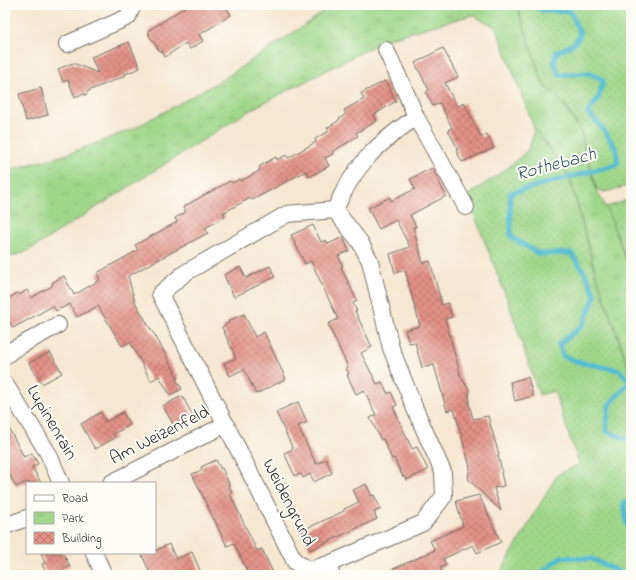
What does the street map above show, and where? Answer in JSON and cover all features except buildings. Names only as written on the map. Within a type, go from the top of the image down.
[{"type":"street","points":[[68,44],[128,17],[134,5]]},
{"type":"street","points":[[386,50],[416,117],[466,207]]},
{"type":"street","points":[[335,210],[344,190],[370,154],[384,140],[416,117]]},
{"type":"street","name":"Weidengrund","points":[[335,210],[360,242],[370,261],[391,348],[415,409],[443,472],[444,496],[423,523],[334,569],[310,570],[295,562],[160,294],[185,273],[287,214],[335,210]]},
{"type":"street","points":[[5,356],[14,349],[58,325]]},
{"type":"street","name":"Lupinenrain","points":[[5,384],[48,453],[62,482]]},
{"type":"street","name":"Am Weizenfeld","points":[[113,482],[226,424]]},
{"type":"street","points":[[5,526],[26,518]]},
{"type":"street","points":[[94,554],[104,575]]},
{"type":"green space","points":[[332,5],[514,5],[518,9],[543,84],[564,105],[580,130],[596,189],[606,207],[631,273],[631,374],[596,274],[569,175],[534,128],[496,27],[472,15],[389,38],[250,110],[28,251],[5,259],[5,171],[65,155],[133,129],[220,81],[308,23]]},
{"type":"green space","points":[[514,5],[631,5],[631,185],[604,192],[597,189],[580,130],[565,105],[543,84],[518,9]]},
{"type":"green space","points":[[534,128],[569,175],[596,274],[631,375],[631,575],[499,575],[557,475],[579,464],[554,391],[539,395],[508,301],[467,196],[509,167],[528,150],[532,140]]},
{"type":"green space","points":[[631,199],[631,271],[606,207]]},
{"type":"waterway","name":"Rothebach","points":[[534,5],[541,10],[571,12],[580,34],[575,43],[556,53],[554,64],[560,75],[589,73],[603,80],[599,97],[588,113],[603,129],[616,149],[618,164],[510,193],[511,237],[539,254],[571,253],[587,276],[595,296],[583,325],[559,344],[563,356],[578,362],[619,370],[630,382],[609,405],[606,431],[631,441]]},
{"type":"waterway","name":"Rothebach","points":[[631,498],[624,503],[627,524],[631,530]]},
{"type":"waterway","name":"Rothebach","points":[[542,575],[544,571],[561,557],[592,559],[622,573],[631,570]]}]
